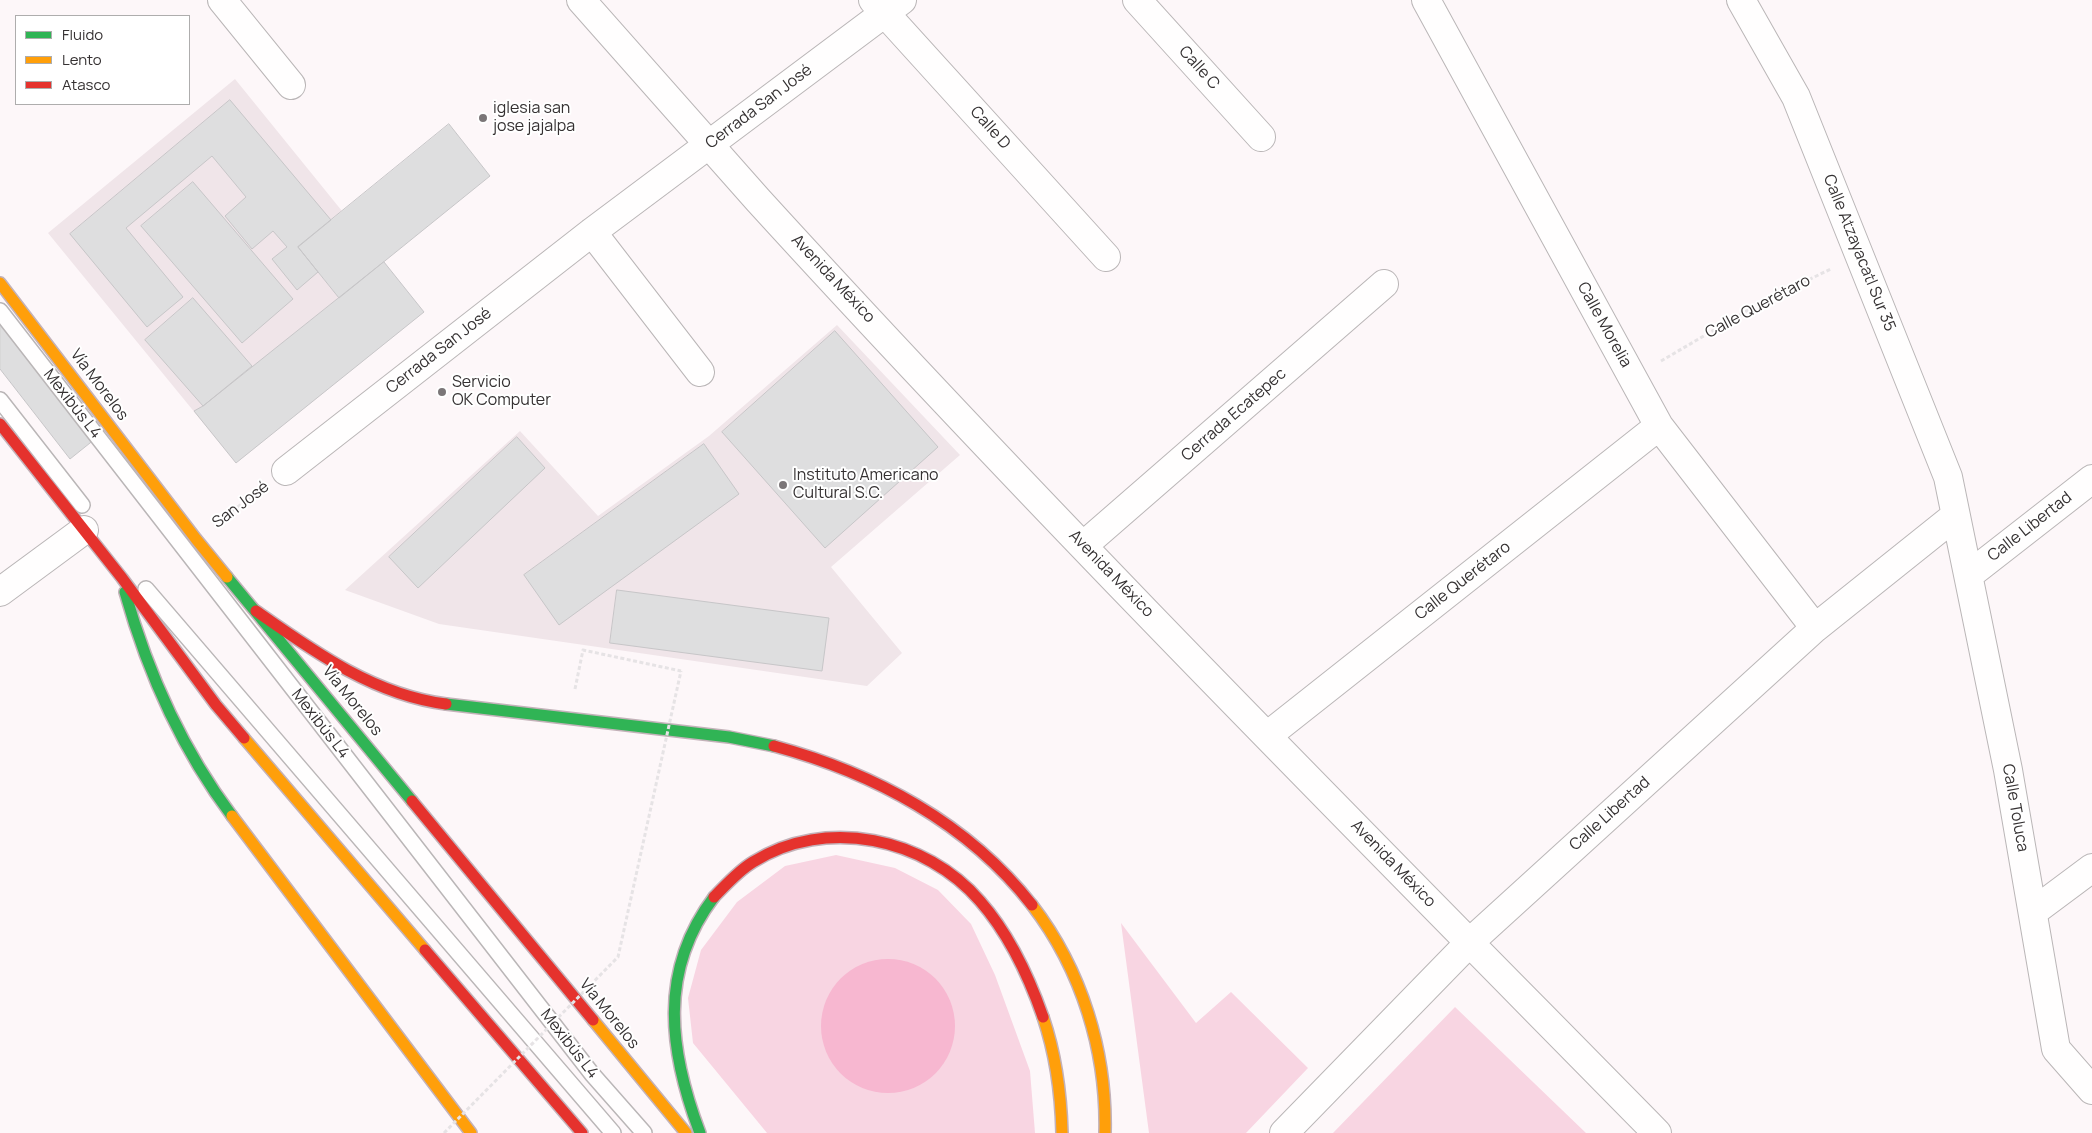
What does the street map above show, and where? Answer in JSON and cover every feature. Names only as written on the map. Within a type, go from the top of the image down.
[{"type":"main road","name":"Vía Morelos","points":[[0,283],[196,539],[686,1133]]},
{"type":"main road","points":[[0,424],[122,578],[216,705],[582,1133]]},
{"type":"main road","points":[[122,578],[133,622],[150,672],[180,736],[207,783],[471,1133]]},
{"type":"main road","points":[[256,610],[326,658],[363,679],[403,694],[442,704],[753,741],[809,756],[862,776],[907,797],[949,823],[978,845],[1027,899],[1049,929],[1069,965],[1085,1002],[1097,1041],[1105,1082],[1105,1133]]},
{"type":"main road","points":[[700,1133],[682,1082],[674,1024],[673,994],[677,971],[683,948],[692,926],[705,906],[725,883],[748,864],[775,849],[800,842],[850,837],[876,840],[928,858],[971,891],[989,911],[1011,945],[1029,980],[1043,1017],[1052,1051],[1058,1086],[1062,1133]]},
{"type":"street","points":[[222,0],[291,85]]},
{"type":"street","name":"Avenida México","points":[[581,0],[760,201],[1084,545],[1267,736],[1657,1133]]},
{"type":"street","name":"Calle C","points":[[1137,0],[1261,137]]},
{"type":"street","name":"Calle Morelia","points":[[1426,0],[1659,426],[1815,628]]},
{"type":"street","name":"Calle Atzayacatl Sur 35","points":[[1741,0],[1796,97],[1948,477],[1955,516]]},
{"type":"street","name":"Cerrada San José","points":[[286,471],[887,4]]},
{"type":"street","name":"Calle D","points":[[887,4],[1106,257]]},
{"type":"street","points":[[592,232],[700,372]]},
{"type":"street","name":"Cerrada Ecatepec","points":[[1084,545],[1384,284]]},
{"type":"street","name":"Calle Querétaro","points":[[1267,736],[1659,426]]},
{"type":"street","name":"Calle Libertad","points":[[1969,575],[2092,479]]},
{"type":"street","name":"Calle Toluca","points":[[1955,516],[1969,575],[2008,770],[2056,1050],[2092,1090]]},
{"type":"street","name":"Calle Libertad","points":[[1284,1133],[1470,942],[1815,628],[1955,516]]},
{"type":"street","points":[[0,592],[84,530]]},
{"type":"street","points":[[2032,912],[2092,868]]},
{"type":"lane","name":"Mexibús L4","points":[[0,312],[592,1074],[644,1133]]},
{"type":"lane","name":"Mexibús L4","points":[[0,400],[158,604],[613,1133]]},
{"type":"path","name":"Calle Querétaro","points":[[1632,378],[1762,302],[1860,256]]},
{"type":"path","name":"San José","points":[[196,539],[286,471]]},
{"type":"path","points":[[444,1133],[618,957],[681,671],[583,650],[568,719]]},
{"type":"shaded area","points":[[235,79],[342,211],[298,247],[318,272],[340,298],[424,312],[236,463],[48,233]]},
{"type":"shaded area","name":"Instituto Americano Cultural S.C.","points":[[837,325],[960,455],[831,567],[902,653],[867,686],[439,624],[345,590],[520,431],[598,516],[709,436]]},
{"type":"shaded area","points":[[836,855],[895,868],[938,890],[971,924],[995,975],[1030,1071],[1035,1133],[767,1133],[693,1043],[688,998],[701,950],[737,902],[785,866]]},
{"type":"shaded area","points":[[1121,923],[1196,1023],[1231,992],[1308,1068],[1246,1133],[1149,1133]]},
{"type":"shaded area","points":[[888,959],[914,964],[925,970],[935,979],[944,989],[950,1000],[955,1026],[950,1052],[944,1063],[935,1073],[925,1082],[914,1088],[888,1093],[862,1088],[851,1082],[841,1073],[832,1063],[826,1052],[821,1026],[826,1000],[832,989],[841,979],[851,970],[862,964]]},
{"type":"shaded area","points":[[1455,1007],[1586,1133],[1333,1133]]},
{"type":"building","points":[[230,100],[331,220],[298,247],[318,272],[297,290],[272,259],[287,247],[273,231],[252,249],[225,216],[246,197],[212,156],[126,228],[183,297],[147,327],[70,234]]},
{"type":"building","points":[[449,124],[490,176],[339,298],[298,247]]},
{"type":"building","points":[[193,182],[293,299],[242,343],[141,226]]},
{"type":"building","points":[[384,262],[424,312],[236,463],[194,411],[203,406]]},
{"type":"building","points":[[193,298],[252,366],[203,406],[145,340]]},
{"type":"building","points":[[0,316],[95,439],[70,459],[0,369]]},
{"type":"building","points":[[835,331],[938,447],[825,548],[722,432]]},
{"type":"building","points":[[517,437],[545,468],[418,588],[389,557]]},
{"type":"building","points":[[704,444],[739,494],[559,625],[524,575]]},
{"type":"building","points":[[617,590],[829,618],[822,671],[610,643]]},
{"type":"traffic: fast","points":[[227,577],[412,801]]},
{"type":"traffic: fast","points":[[125,592],[144,652],[168,709],[197,764],[232,816]]},
{"type":"traffic: fast","points":[[446,704],[729,737],[774,746]]},
{"type":"traffic: fast","points":[[700,1133],[681,1072],[674,1012],[677,983],[684,954],[696,925],[714,897]]},
{"type":"traffic: slow","points":[[0,283],[227,577]]},
{"type":"traffic: slow","points":[[244,738],[425,950]]},
{"type":"traffic: slow","points":[[232,816],[471,1133]]},
{"type":"traffic: slow","points":[[1032,905],[1050,930],[1065,957],[1078,984],[1088,1013],[1096,1042],[1101,1072],[1105,1133]]},
{"type":"traffic: slow","points":[[1043,1017],[1057,1074],[1062,1133]]},
{"type":"traffic: slow","points":[[593,1020],[686,1133]]},
{"type":"traffic: jam","points":[[0,424],[122,578],[216,705],[244,738]]},
{"type":"traffic: jam","points":[[256,611],[322,656],[369,681],[420,699],[446,704]]},
{"type":"traffic: jam","points":[[774,746],[848,771],[916,805],[949,826],[979,849],[1007,876],[1032,905]]},
{"type":"traffic: jam","points":[[412,801],[593,1020]]},
{"type":"traffic: jam","points":[[714,897],[737,874],[753,862],[781,848],[812,840],[843,838],[874,841],[904,849],[932,862],[958,879],[980,901],[1000,927],[1017,956],[1043,1017]]},
{"type":"traffic: jam","points":[[425,950],[582,1133]]},
{"type":"place","name":"iglesia san jose jajalpa","points":[[483,118]]},
{"type":"place","name":"Servicio OK Computer","points":[[442,392]]},
{"type":"place","name":"Instituto Americano Cultural S.C.","points":[[783,485]]}]
